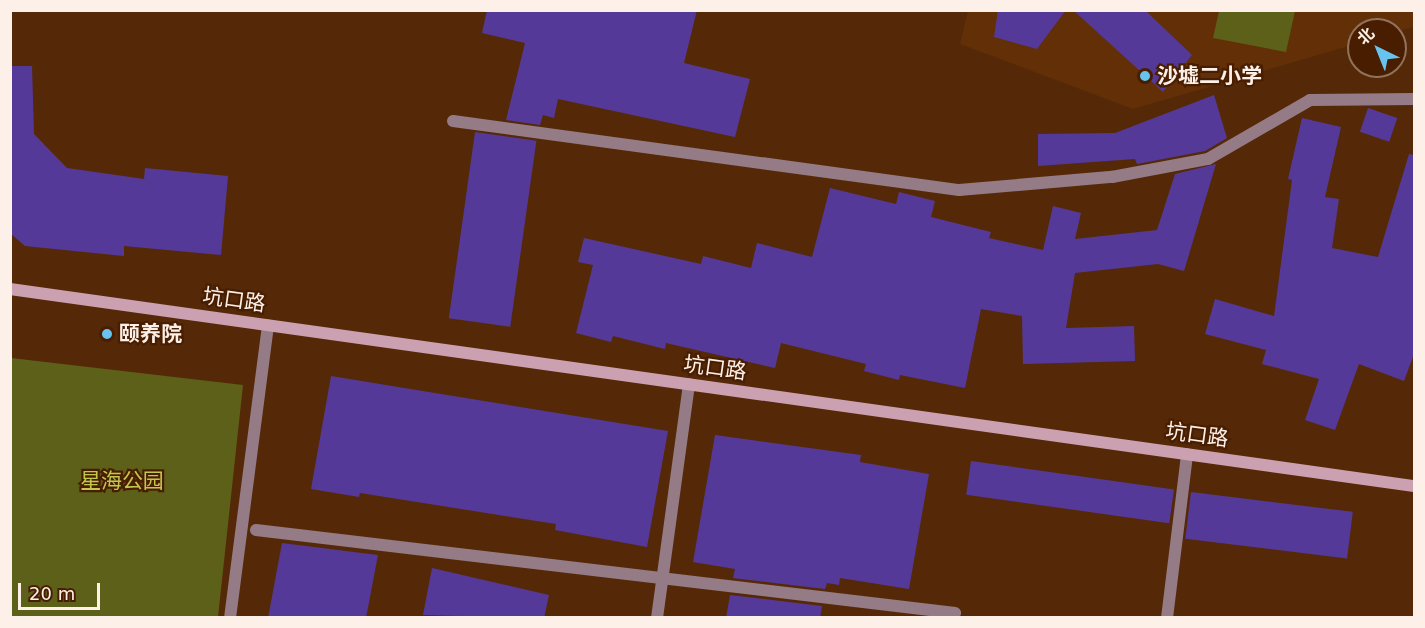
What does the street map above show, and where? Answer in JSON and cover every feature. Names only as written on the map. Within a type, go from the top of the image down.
[{"type":"street","points":[[453,121],[959,190],[1112,177],[1208,159],[1310,100],[1414,99]]},
{"type":"street","name":"坑口路","points":[[10,289],[1414,486]]},
{"type":"street","points":[[230,618],[268,325]]},
{"type":"street","points":[[657,618],[689,384]]},
{"type":"street","points":[[1167,618],[1187,454]]},
{"type":"street","points":[[256,530],[955,613]]},
{"type":"shaded area","name":"沙墟二小学","points":[[968,11],[1414,11],[1414,27],[1407,29],[1407,18],[1347,18],[1347,47],[1133,109],[960,44]]},
{"type":"green space","points":[[1219,11],[1295,11],[1286,52],[1213,38]]},
{"type":"green space","name":"星海公园","points":[[11,358],[243,385],[218,617],[11,617]]},
{"type":"building","points":[[487,10],[697,10],[684,63],[750,79],[735,137],[558,99],[554,118],[543,115],[540,125],[506,120],[525,43],[482,33]]},
{"type":"building","points":[[998,10],[1066,10],[1037,49],[994,37]]},
{"type":"building","name":"沙墟二小学","points":[[1073,10],[1145,10],[1192,55],[1163,92]]},
{"type":"building","points":[[10,66],[32,66],[34,134],[67,168],[144,179],[145,168],[228,176],[221,255],[124,246],[124,256],[25,246],[10,233]]},
{"type":"building","points":[[1214,95],[1227,138],[1205,151],[1137,164],[1135,159],[1038,166],[1038,134],[1115,133]]},
{"type":"building","points":[[1368,108],[1397,118],[1389,142],[1360,132]]},
{"type":"building","points":[[1302,118],[1341,127],[1325,197],[1339,199],[1332,248],[1378,257],[1409,154],[1414,155],[1414,354],[1404,381],[1359,364],[1335,430],[1305,420],[1319,379],[1262,364],[1266,350],[1205,334],[1215,299],[1274,316],[1292,180],[1288,179]]},
{"type":"building","points":[[475,132],[536,141],[510,327],[449,318]]},
{"type":"building","points":[[1216,164],[1184,271],[1158,264],[1075,273],[1066,328],[1134,326],[1135,361],[1023,364],[1022,316],[981,309],[965,388],[900,375],[899,380],[864,371],[866,364],[781,343],[775,368],[666,343],[665,349],[613,336],[611,342],[576,333],[593,265],[578,262],[584,238],[701,264],[703,256],[751,268],[757,243],[812,257],[830,188],[896,204],[899,192],[935,201],[931,217],[991,232],[989,238],[1043,250],[1053,206],[1081,213],[1075,239],[1157,230],[1175,174]]},
{"type":"building","points":[[331,376],[668,431],[647,547],[555,530],[556,524],[360,493],[359,497],[311,489]]},
{"type":"building","points":[[715,435],[861,455],[860,462],[929,474],[909,589],[840,578],[839,585],[827,583],[825,589],[733,578],[735,569],[693,562]]},
{"type":"building","points":[[971,461],[1174,490],[1169,523],[966,495]]},
{"type":"building","points":[[1191,492],[1353,512],[1347,559],[1185,539]]},
{"type":"building","points":[[282,543],[378,555],[366,618],[268,618]]},
{"type":"building","points":[[432,568],[549,595],[544,618],[423,615]]},
{"type":"building","points":[[730,595],[822,606],[820,618],[726,618]]},
{"type":"place","name":"沙墟二小学","points":[[1145,76]]},
{"type":"place","name":"颐养院","points":[[107,334]]}]
